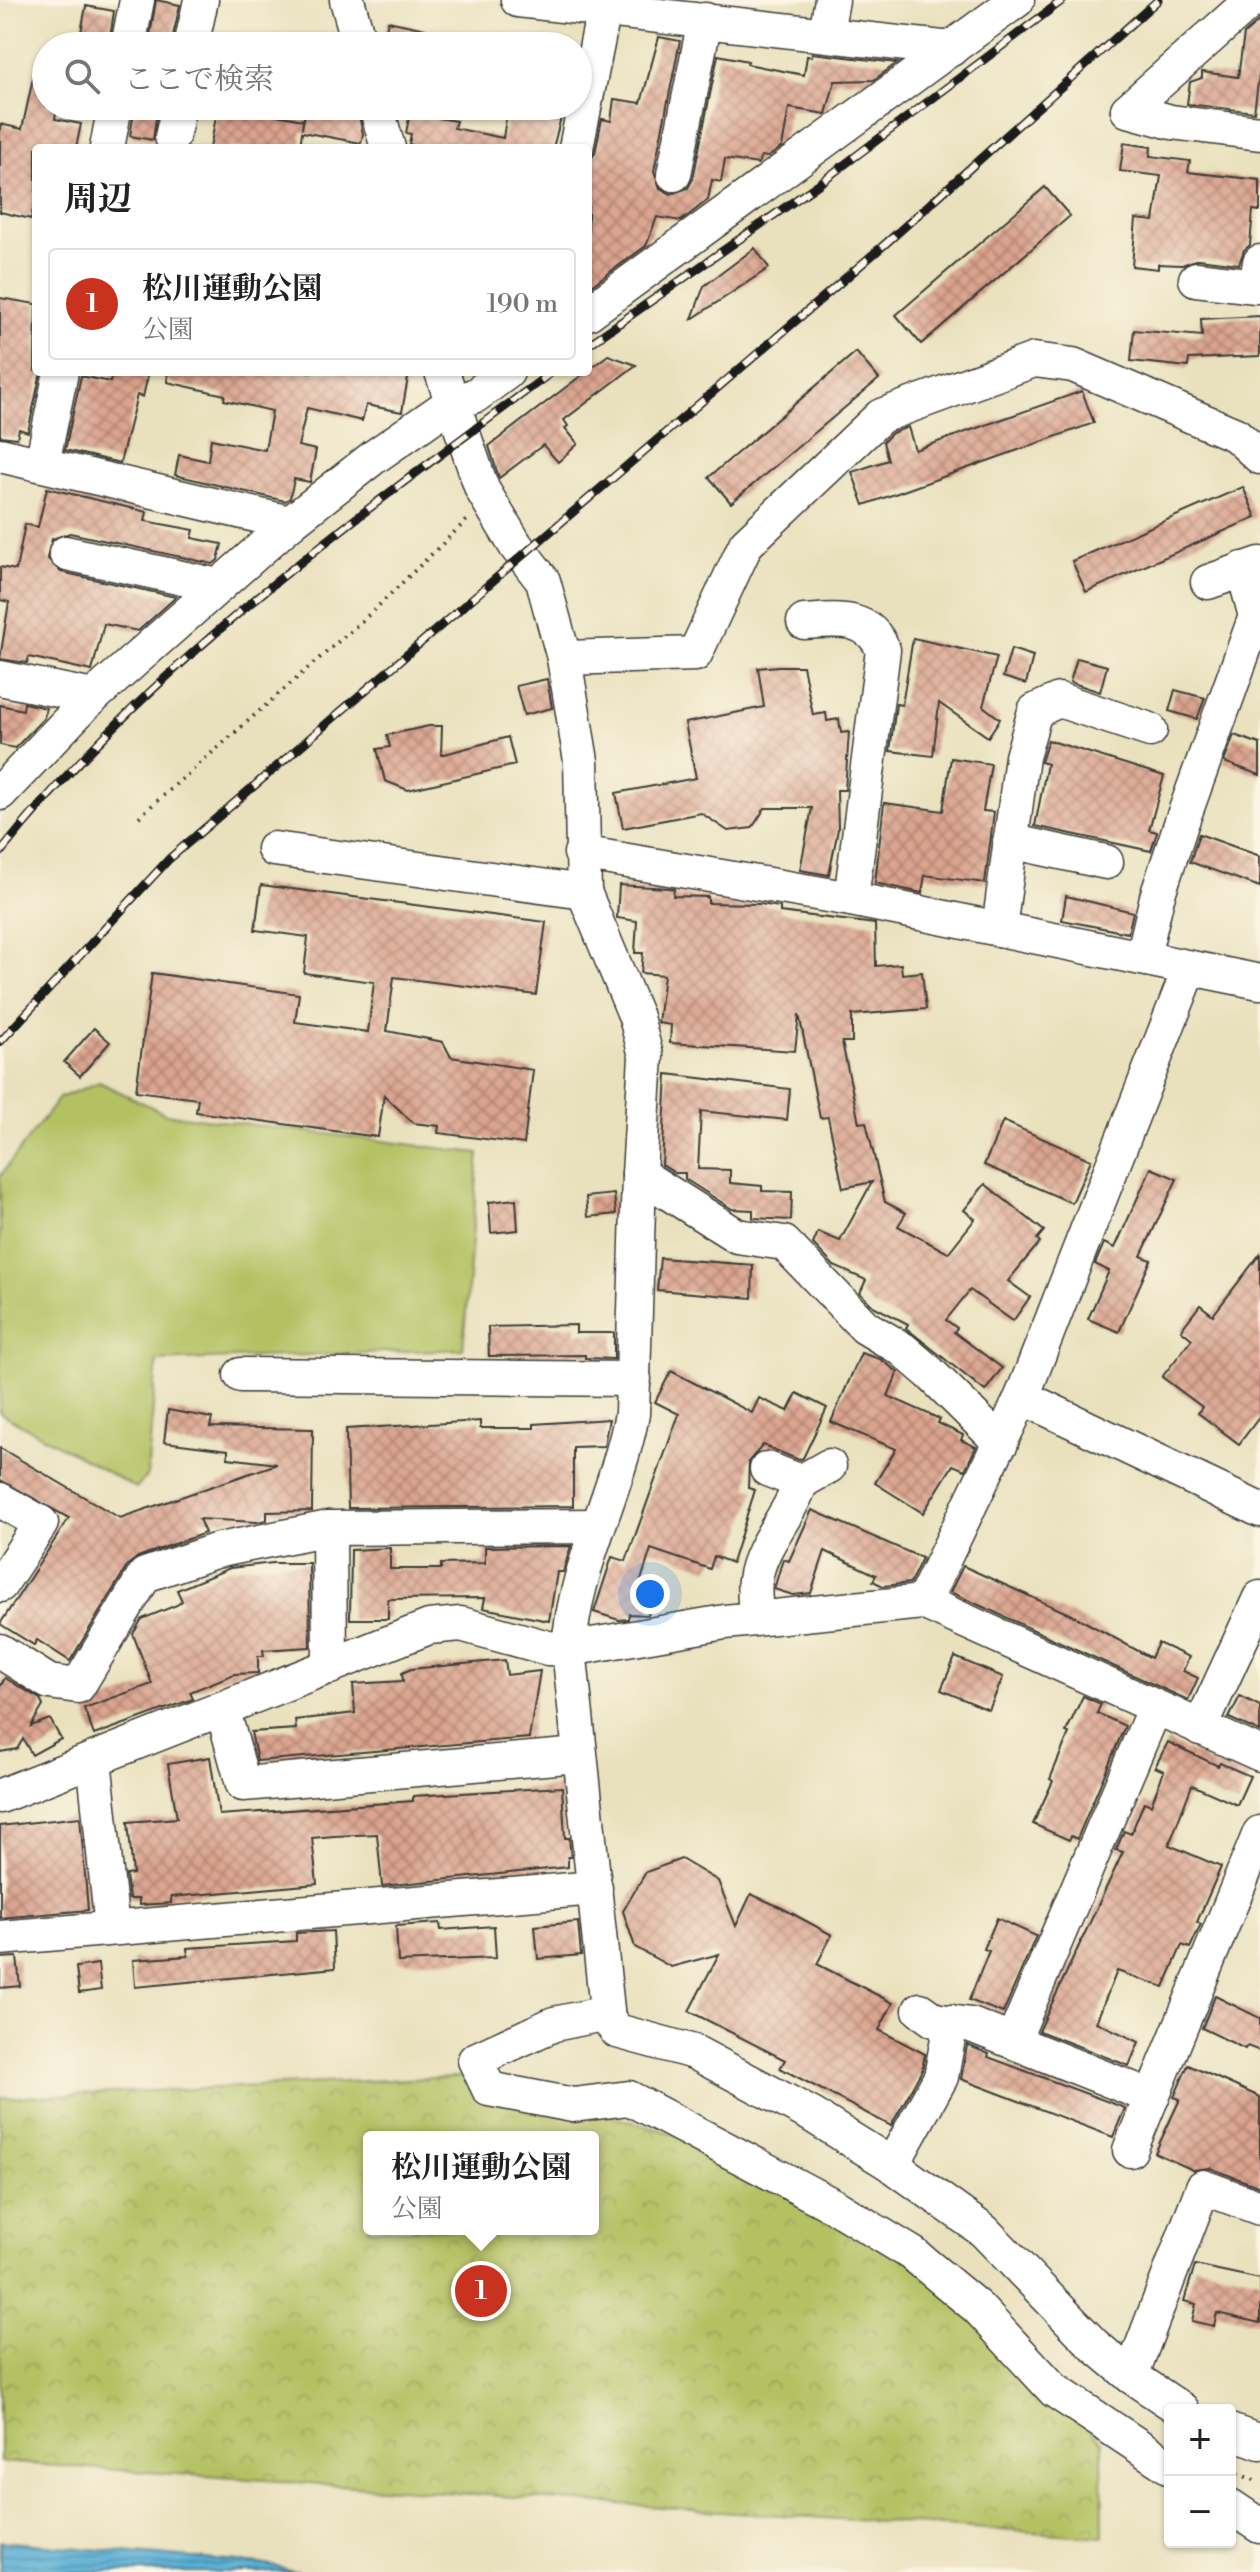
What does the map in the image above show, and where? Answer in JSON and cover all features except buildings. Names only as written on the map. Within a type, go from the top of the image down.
[{"type":"street","points":[[131,32],[137,0]]},
{"type":"street","points":[[194,32],[201,0]]},
{"type":"street","points":[[347,0],[356,32]]},
{"type":"street","points":[[518,0],[604,9],[829,16],[951,49]]},
{"type":"street","points":[[592,310],[1017,0]]},
{"type":"street","points":[[1252,0],[1128,110],[1171,122],[1260,133]]},
{"type":"street","points":[[592,69],[604,9]]},
{"type":"street","points":[[674,174],[698,13]]},
{"type":"street","points":[[108,144],[112,120]]},
{"type":"street","points":[[380,120],[387,144]]},
{"type":"street","points":[[577,144],[582,120]]},
{"type":"street","points":[[1196,279],[1256,286],[1260,262]]},
{"type":"street","points":[[564,658],[695,654],[746,544],[881,416],[1034,360],[1073,365],[1223,429],[1236,435],[1260,457]]},
{"type":"street","points":[[42,464],[60,376]]},
{"type":"street","points":[[446,388],[476,395],[502,376]]},
{"type":"street","points":[[446,388],[488,499],[516,546],[543,581],[564,658],[581,761],[584,892],[636,1017],[646,1056],[639,1174],[634,1379],[625,1449],[571,1616],[569,1649],[607,2013],[617,2031],[694,2052],[812,2115],[892,2165],[984,2231],[1094,2345],[1131,2376],[1173,2404]]},
{"type":"street","points":[[0,793],[93,697],[290,523],[374,457],[446,388]]},
{"type":"street","points":[[0,455],[290,523]]},
{"type":"street","points":[[66,553],[219,586]]},
{"type":"street","points":[[1143,957],[1157,897],[1181,824],[1256,616],[1252,567],[1208,582]]},
{"type":"street","points":[[804,622],[849,620],[870,629],[883,650],[851,899]]},
{"type":"street","points":[[0,678],[93,697]]},
{"type":"street","points":[[999,929],[1022,757],[1035,711],[1059,700],[1150,730]]},
{"type":"street","points":[[1010,841],[1106,862]]},
{"type":"street","points":[[274,849],[584,892]]},
{"type":"street","points":[[581,853],[851,899],[1260,982]]},
{"type":"street","points":[[923,1602],[1022,1397],[1190,968]]},
{"type":"street","points":[[639,1174],[737,1236],[784,1243],[865,1327],[902,1349],[1001,1443]]},
{"type":"street","points":[[241,1375],[634,1379]]},
{"type":"street","points":[[1022,1397],[1260,1510]]},
{"type":"street","points":[[756,1618],[755,1579],[766,1548],[815,1474],[767,1469]]},
{"type":"street","points":[[0,1500],[41,1523],[0,1585]]},
{"type":"street","points":[[0,1651],[49,1682],[78,1686],[145,1575],[215,1551],[329,1528],[598,1526]]},
{"type":"street","points":[[329,1528],[330,1667]]},
{"type":"street","points":[[1200,1728],[1260,1598]]},
{"type":"street","points":[[0,1796],[223,1711],[429,1627],[461,1624],[548,1648],[569,1649],[756,1618],[923,1602],[1260,1754]]},
{"type":"street","points":[[1013,2041],[1155,1707]]},
{"type":"street","points":[[223,1711],[243,1784],[579,1755]]},
{"type":"street","points":[[94,1759],[112,1928]]},
{"type":"street","points":[[1130,2150],[1260,1833]]},
{"type":"street","points":[[0,1938],[595,1888]]},
{"type":"street","points":[[607,2013],[554,2024],[475,2060],[489,2089],[573,2105],[629,2098],[834,2206],[913,2254],[978,2308],[1054,2390],[1164,2463]]},
{"type":"street","points":[[892,2165],[941,2077],[935,2016],[971,2025],[1152,2097]]},
{"type":"street","points":[[1131,2376],[1203,2187],[1260,2208]]},
{"type":"street","points":[[1236,2433],[1260,2442]]},
{"type":"street","points":[[1236,2510],[1260,2526]]},
{"type":"path","points":[[139,817],[373,611],[488,499]]},
{"type":"path","points":[[1236,2473],[1260,2482]]},
{"type":"green space","points":[[99,1082],[166,1114],[479,1153],[463,1349],[157,1361],[147,1476],[136,1488],[0,1413],[0,1176],[59,1098]]},
{"type":"green space","points":[[474,2076],[754,2157],[946,2274],[1102,2442],[1103,2537],[0,2462],[0,2098]]},
{"type":"water","points":[[0,2541],[261,2564],[300,2572],[0,2572]]},
{"type":"railway","points":[[592,342],[820,183],[1063,0]]},
{"type":"railway","points":[[0,1042],[169,859],[884,245],[1158,0]]},
{"type":"railway","points":[[0,853],[59,784],[190,655],[332,537],[547,376]]},
{"type":"place","name":"松川運動公園","points":[[481,2291]]}]
